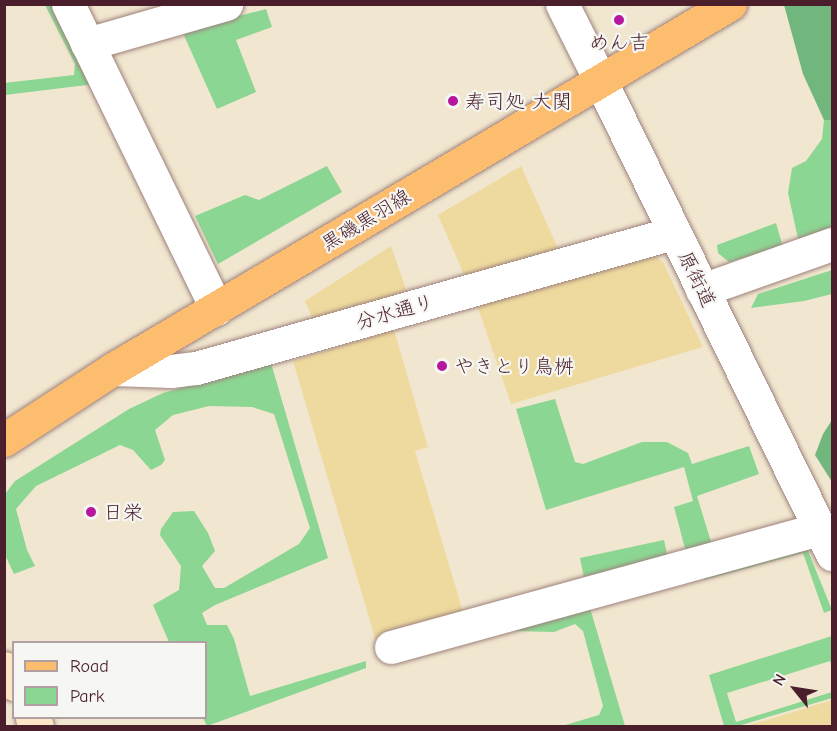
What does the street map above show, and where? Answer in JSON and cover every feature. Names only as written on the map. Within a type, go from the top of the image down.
[{"type":"main road","name":"黒磯黒羽線","points":[[4,440],[113,369],[730,4]]},
{"type":"main road","points":[[4,668],[12,681]]},
{"type":"street","points":[[68,4],[217,309]]},
{"type":"street","points":[[87,44],[226,4]]},
{"type":"street","name":"原街道","points":[[562,4],[826,541]]},
{"type":"street","name":"分水通り","points":[[113,369],[171,371],[196,368],[674,233]]},
{"type":"street","points":[[702,290],[832,244]]},
{"type":"street","points":[[391,647],[826,541]]},
{"type":"green space","points":[[45,5],[55,5],[95,84],[5,95],[4,83],[74,75],[75,64]]},
{"type":"green space","points":[[784,5],[832,5],[832,120],[824,120],[803,74]]},
{"type":"green space","points":[[266,9],[272,27],[236,40],[256,92],[217,109],[182,31]]},
{"type":"green space","points":[[824,120],[832,120],[832,232],[799,243],[788,193],[792,168],[806,161],[822,139]]},
{"type":"green space","points":[[327,166],[342,192],[218,264],[195,216],[245,195],[259,200]]},
{"type":"green space","points":[[776,223],[783,247],[729,262],[718,253],[717,245]]},
{"type":"green space","points":[[832,270],[832,294],[804,301],[751,308],[758,294]]},
{"type":"green space","points":[[271,363],[328,558],[215,605],[202,613],[207,625],[227,625],[234,639],[250,696],[366,661],[366,668],[207,726],[204,719],[207,719],[207,641],[169,641],[153,605],[179,590],[181,566],[160,535],[161,529],[173,512],[194,511],[208,533],[215,551],[202,566],[215,588],[224,588],[299,544],[310,528],[274,414],[252,407],[209,406],[173,415],[155,430],[165,460],[151,470],[133,450],[120,445],[36,486],[16,509],[27,550],[35,566],[14,574],[5,555],[5,494],[15,481],[129,409],[163,393]]},
{"type":"green space","points":[[555,399],[575,462],[583,464],[642,442],[667,442],[688,453],[692,464],[749,446],[759,474],[697,496],[712,545],[686,552],[674,507],[693,501],[684,467],[546,510],[516,409]]},
{"type":"green space","points":[[832,420],[832,482],[815,455],[823,434]]},
{"type":"green space","points":[[664,540],[668,559],[584,576],[580,558]]},
{"type":"green space","points":[[806,546],[832,610],[824,613],[803,553],[704,580],[702,575]]},
{"type":"green space","points":[[590,608],[625,726],[562,726],[599,715],[603,706],[583,631],[575,624],[554,632],[515,631],[514,627]]},
{"type":"green space","points":[[832,636],[832,667],[830,661],[727,693],[736,722],[832,692],[832,698],[738,726],[724,726],[709,675]]},
{"type":"sand","points":[[521,166],[560,253],[466,279],[438,215]]},
{"type":"sand","points":[[391,246],[408,295],[314,322],[305,301]]},
{"type":"sand","points":[[655,256],[663,262],[703,347],[511,404],[477,305]]},
{"type":"sand","points":[[394,330],[428,447],[415,451],[464,615],[376,641],[293,361]]},
{"type":"sand","points":[[832,700],[832,726],[747,726]]},
{"type":"place","name":"めん吉","points":[[619,20]]},
{"type":"place","name":"寿司処 大関","points":[[453,101]]},
{"type":"place","name":"やきとり鳥桝","points":[[442,366]]},
{"type":"place","name":"日栄","points":[[91,512]]}]
